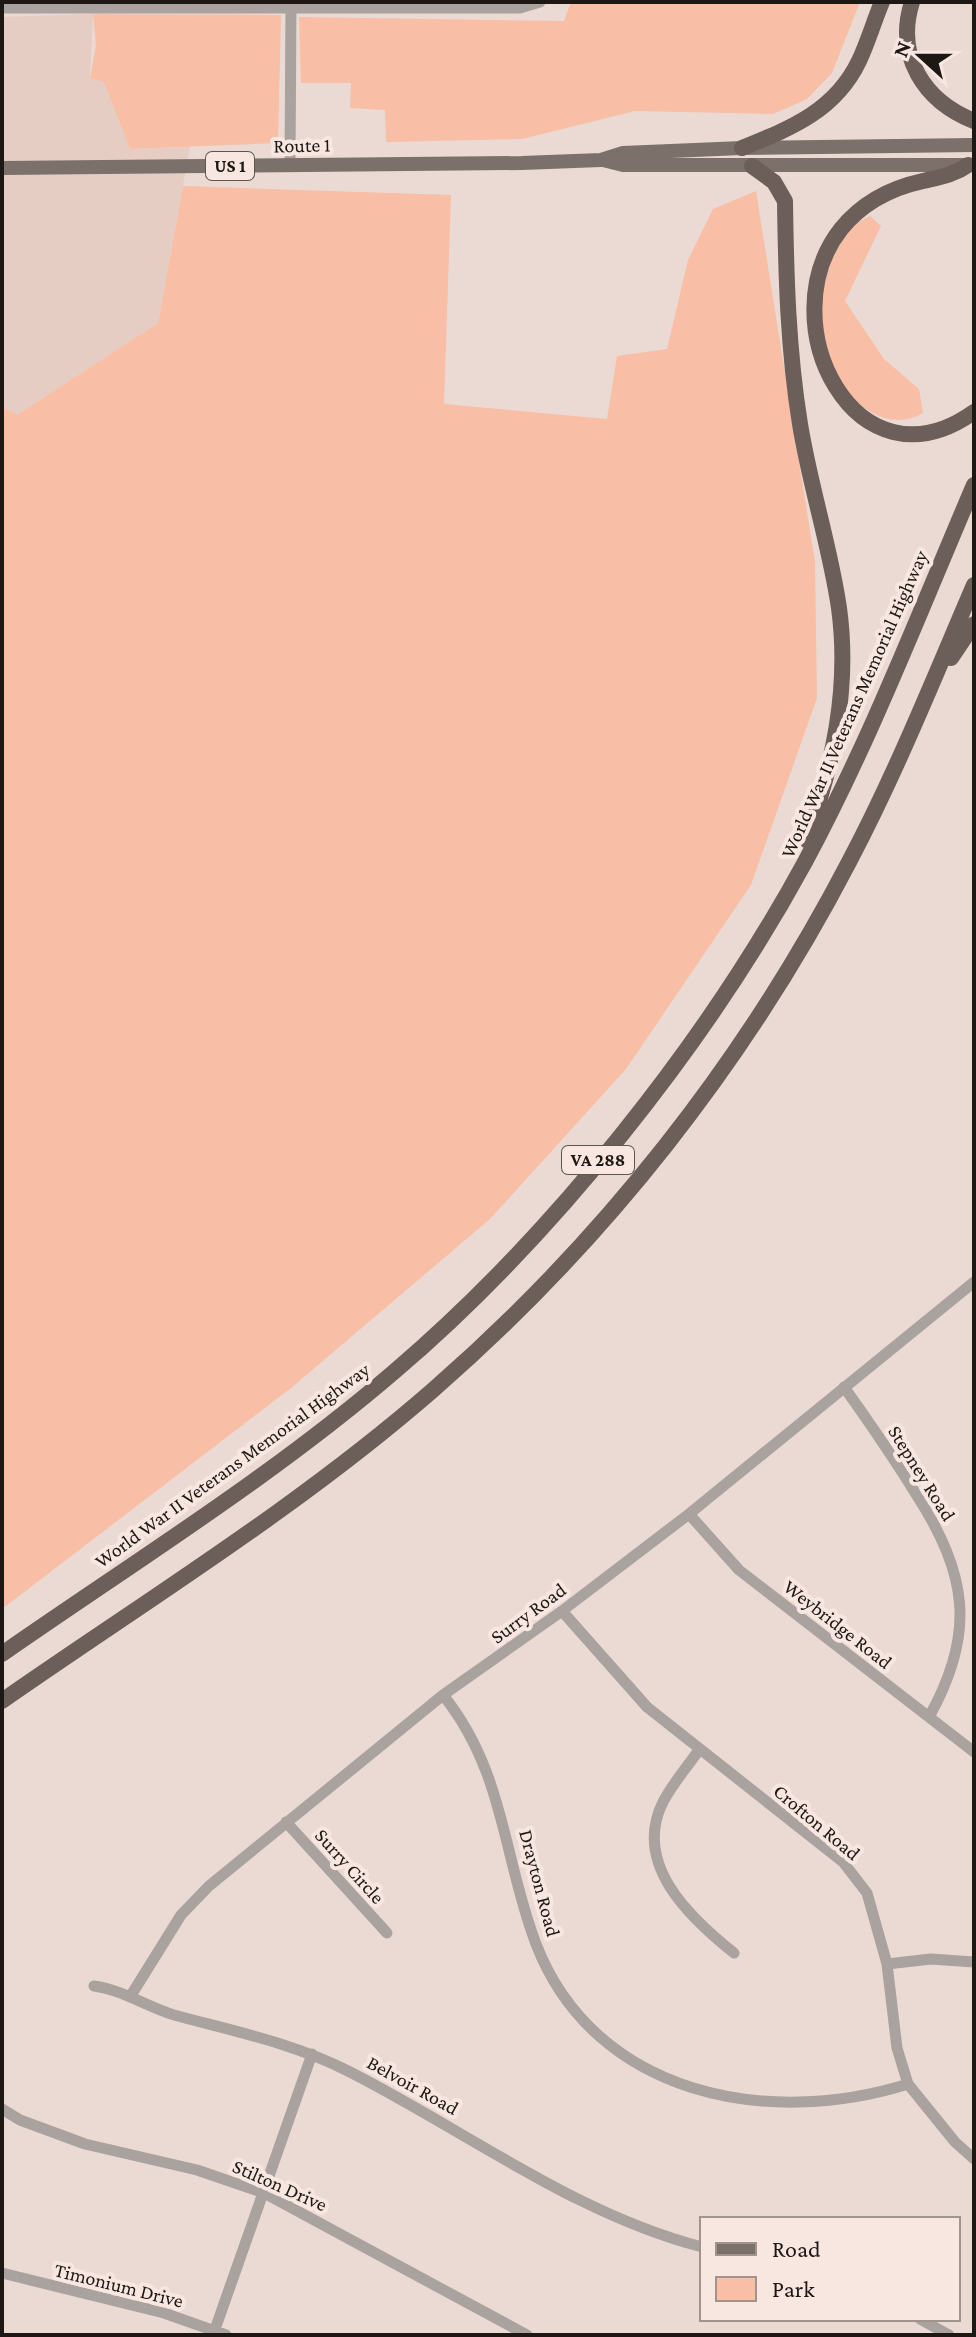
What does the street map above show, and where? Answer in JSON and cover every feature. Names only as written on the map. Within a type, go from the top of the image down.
[{"type":"highway","points":[[742,148],[797,125],[828,104],[858,63],[882,2]]},
{"type":"highway","points":[[912,2],[907,36],[918,77],[937,101],[974,121]]},
{"type":"highway","points":[[971,165],[956,174],[884,194],[854,215],[825,256],[814,313],[820,353],[828,375],[844,401],[865,419],[893,431],[923,434],[950,427],[974,412]]},
{"type":"highway","points":[[752,166],[774,182],[785,201],[791,363],[808,470],[833,576],[841,629],[837,726],[827,778],[806,840],[805,861]]},
{"type":"highway","name":"World War II Veterans Memorial Highway","points":[[2,1654],[297,1448],[395,1371],[465,1307],[636,1114],[710,1013],[805,861],[867,733],[974,485]]},
{"type":"highway","name":"VA 288","points":[[2,1701],[273,1514],[377,1437],[478,1350],[582,1245],[711,1087],[774,993],[850,861],[974,585]]},
{"type":"highway","points":[[926,697],[974,624]]},
{"type":"main road","name":"Route 1","points":[[601,160],[623,153],[742,148],[974,145]]},
{"type":"main road","name":"Route 1","points":[[2,168],[601,160],[623,165],[971,165]]},
{"type":"street","points":[[2,8],[291,5],[520,8],[540,2]]},
{"type":"street","points":[[290,166],[291,5]]},
{"type":"street","name":"Surry Road","points":[[130,1997],[181,1915],[209,1886],[443,1695],[562,1611],[689,1514],[974,1282]]},
{"type":"street","name":"Stepney Road","points":[[844,1387],[924,1505],[953,1558],[964,1590],[966,1627],[961,1659],[947,1692],[929,1717]]},
{"type":"street","name":"Weybridge Road","points":[[689,1514],[739,1570],[974,1752]]},
{"type":"street","name":"Crofton Road","points":[[562,1611],[647,1707],[843,1862],[867,1893],[887,1964],[897,2048],[908,2084],[955,2142],[974,2159]]},
{"type":"street","name":"Drayton Road","points":[[443,1695],[464,1724],[492,1785],[506,1828],[524,1906],[545,1964],[569,2002],[602,2038],[655,2073],[733,2099],[780,2103],[825,2101],[908,2084]]},
{"type":"street","points":[[699,1750],[670,1790],[657,1817],[659,1859],[664,1878],[683,1909],[734,1953]]},
{"type":"street","name":"Surry Circle","points":[[286,1822],[387,1933]]},
{"type":"street","points":[[887,1964],[931,1959],[974,1962]]},
{"type":"street","name":"Belvoir Road","points":[[94,1986],[170,2014],[312,2054],[399,2098],[597,2208],[651,2232],[700,2246]]},
{"type":"street","points":[[218,2333],[312,2054]]},
{"type":"street","name":"Stilton Drive","points":[[2,2109],[20,2120],[85,2144],[197,2170],[264,2193],[527,2335]]},
{"type":"street","name":"Timonium Drive","points":[[2,2273],[164,2313],[218,2333]]},
{"type":"street","points":[[924,2321],[949,2335]]},
{"type":"shaded area","points":[[93,14],[90,78],[104,81],[130,149],[190,147],[158,323],[17,415],[2,407],[2,17]]},
{"type":"green space","points":[[571,2],[860,2],[832,73],[807,99],[773,114],[635,111],[522,139],[386,142],[385,110],[350,108],[351,83],[301,83],[299,17],[564,21]]},
{"type":"green space","points":[[93,14],[281,15],[278,143],[130,149],[104,82],[90,78],[96,46]]},
{"type":"green space","points":[[183,186],[451,195],[444,404],[607,419],[617,356],[667,349],[688,260],[713,209],[756,191],[815,562],[817,698],[751,885],[626,1069],[490,1219],[291,1388],[2,1609],[2,407],[17,415],[158,323]]},
{"type":"green space","points":[[870,216],[881,226],[845,301],[884,359],[919,389],[923,413],[906,419],[890,419],[875,414],[848,392],[829,362],[820,331],[822,293],[835,254],[844,238]]}]
